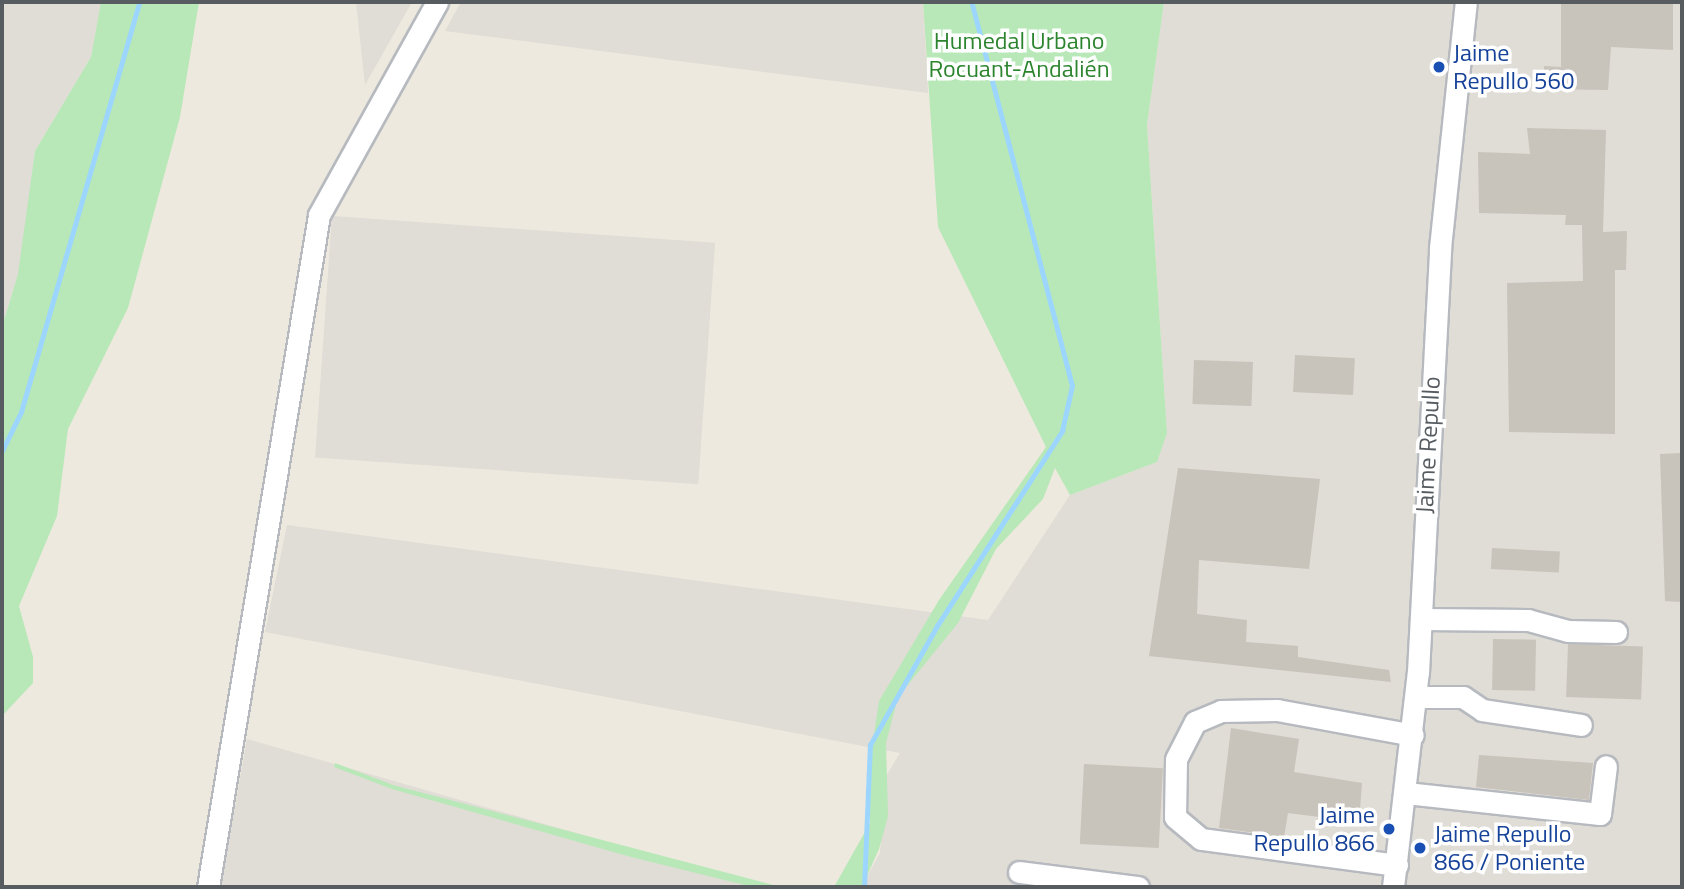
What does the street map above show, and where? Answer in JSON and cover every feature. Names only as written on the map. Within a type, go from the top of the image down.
[{"type":"street","points":[[208,887],[319,215],[437,2]]},
{"type":"street","name":"Jaime Repullo","points":[[1393,887],[1413,735],[1422,619],[1440,248],[1466,2]]},
{"type":"street","points":[[1422,619],[1528,620],[1568,631],[1616,632]]},
{"type":"street","points":[[1416,697],[1463,697],[1482,710],[1581,725]]},
{"type":"street","points":[[1397,865],[1202,839],[1175,817],[1176,759],[1195,722],[1221,710],[1277,710],[1413,735]]},
{"type":"street","points":[[1406,793],[1600,814],[1606,766]]},
{"type":"street","points":[[1019,872],[1138,887]]},
{"type":"shaded area","points":[[2,2],[101,2],[91,57],[35,151],[22,261],[2,327]]},
{"type":"shaded area","points":[[356,2],[412,2],[365,85]]},
{"type":"shaded area","points":[[461,2],[923,2],[928,93],[445,31]]},
{"type":"shaded area","points":[[1164,2],[1682,2],[1682,887],[861,887],[880,853],[885,778],[900,753],[265,632],[287,525],[988,620],[1070,495],[1157,462],[1167,433],[1147,125]]},
{"type":"shaded area","points":[[332,216],[715,243],[698,484],[315,457]]},
{"type":"shaded area","points":[[247,739],[765,887],[221,887]]},
{"type":"green space","points":[[101,2],[199,2],[180,117],[128,308],[68,429],[57,516],[19,606],[33,657],[33,683],[2,716],[2,327],[18,274],[35,151],[91,57]]},
{"type":"green space","name":"Humedal Urbano Rocuant-Andalién","points":[[923,2],[1164,2],[1147,125],[1167,433],[1157,462],[1070,495],[1055,468],[1043,499],[996,549],[958,623],[898,697],[886,743],[888,816],[879,849],[862,887],[834,887],[870,823],[870,760],[879,701],[939,600],[1046,447],[938,227]]},
{"type":"green space","points":[[335,763],[393,785],[781,887],[753,887],[631,857],[392,789],[334,767]]},
{"type":"building","points":[[1561,2],[1673,2],[1673,50],[1611,47],[1608,90],[1543,89],[1544,66],[1561,67]]},
{"type":"building","points":[[1527,128],[1606,130],[1603,232],[1627,231],[1626,270],[1615,270],[1615,434],[1509,432],[1507,283],[1583,281],[1582,225],[1565,225],[1566,215],[1479,213],[1478,152],[1530,154]]},
{"type":"building","points":[[1295,355],[1355,358],[1353,395],[1293,392]]},
{"type":"building","points":[[1194,360],[1253,362],[1251,406],[1192,404]]},
{"type":"building","points":[[1682,453],[1682,602],[1665,601],[1660,454]]},
{"type":"building","points":[[1178,468],[1320,479],[1309,569],[1199,560],[1197,614],[1247,620],[1246,642],[1298,646],[1298,657],[1389,670],[1391,682],[1149,656]]},
{"type":"building","points":[[1492,548],[1560,552],[1559,573],[1491,569]]},
{"type":"building","points":[[1493,639],[1536,640],[1535,691],[1492,690]]},
{"type":"building","points":[[1568,644],[1643,647],[1641,700],[1566,697]]},
{"type":"building","points":[[1231,728],[1299,739],[1294,772],[1362,783],[1359,822],[1288,813],[1284,837],[1219,828]]},
{"type":"building","points":[[1479,755],[1593,763],[1589,800],[1476,787]]},
{"type":"building","points":[[1084,764],[1163,768],[1159,848],[1080,844]]},
{"type":"waterway","points":[[2,451],[21,412],[139,2]]},
{"type":"waterway","points":[[864,887],[870,745],[937,626],[1062,431],[1072,386],[971,2]]},
{"type":"place","name":"Jaime Repullo 560","points":[[1439,67]]},
{"type":"place","name":"Jaime Repullo 866","points":[[1389,829]]},
{"type":"place","name":"Jaime Repullo 866 / Poniente","points":[[1420,848]]}]
